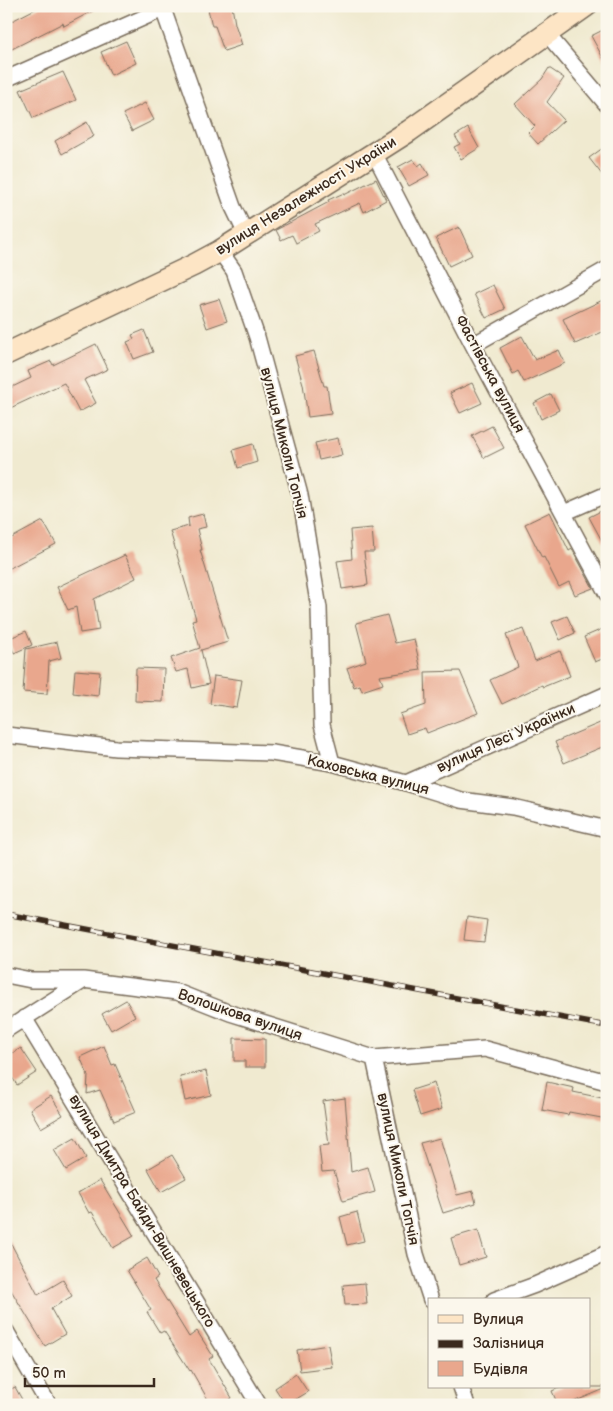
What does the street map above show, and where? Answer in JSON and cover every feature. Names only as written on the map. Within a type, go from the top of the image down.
[{"type":"street","name":"вулиця Незалежності України","points":[[6,354],[220,251],[409,132],[586,6]]},
{"type":"street","points":[[6,79],[163,10],[233,207],[246,234]]},
{"type":"street","points":[[547,34],[607,105]]},
{"type":"street","name":"Фастівська вулиця","points":[[374,153],[607,594]]},
{"type":"street","name":"вулиця Миколи Топчія","points":[[220,251],[234,271],[257,337],[300,495],[319,608],[322,725],[332,762]]},
{"type":"street","points":[[474,345],[607,269]]},
{"type":"street","points":[[564,513],[607,494]]},
{"type":"street","name":"вулиця Лесі Українки","points":[[406,783],[607,694]]},
{"type":"street","name":"Каховська вулиця","points":[[6,735],[116,748],[272,753],[332,762],[461,800],[513,807],[607,829]]},
{"type":"street","name":"Волошкова вулиця","points":[[6,975],[32,980],[84,980],[177,992],[230,1013],[374,1058]]},
{"type":"street","points":[[6,1030],[84,980]]},
{"type":"street","name":"вулиця Дмитра Байди-Вишневецького","points":[[24,1018],[259,1405]]},
{"type":"street","points":[[374,1058],[485,1049],[607,1082]]},
{"type":"street","name":"вулиця Миколи Топчія","points":[[374,1058],[416,1254],[431,1298]]},
{"type":"street","points":[[499,1298],[535,1285],[607,1253]]},
{"type":"street","points":[[6,1331],[49,1405]]},
{"type":"street","points":[[461,1388],[467,1405]]},
{"type":"building","points":[[41,6],[102,6],[64,26],[63,23],[6,52],[6,24]]},
{"type":"building","points":[[232,6],[235,24],[242,45],[224,51],[215,26],[212,26],[208,9]]},
{"type":"building","points":[[607,28],[607,65],[591,36]]},
{"type":"building","points":[[126,41],[136,63],[111,75],[101,52]]},
{"type":"building","points":[[549,68],[564,78],[547,102],[564,120],[538,144],[528,133],[535,126],[515,104],[542,79]]},
{"type":"building","points":[[63,72],[76,100],[33,118],[20,90]]},
{"type":"building","points":[[145,103],[154,120],[132,131],[123,114]]},
{"type":"building","points":[[87,122],[94,136],[62,154],[55,141]]},
{"type":"building","points":[[468,128],[479,148],[461,159],[454,147],[460,144],[455,136]]},
{"type":"building","points":[[607,145],[607,181],[589,158]]},
{"type":"building","points":[[413,159],[418,166],[422,163],[429,175],[409,186],[398,167]]},
{"type":"building","points":[[376,179],[386,200],[364,212],[360,203],[315,224],[319,231],[296,243],[292,235],[281,240],[276,230],[329,202],[328,200],[344,193],[344,195]]},
{"type":"building","points":[[459,227],[472,255],[449,266],[436,238]]},
{"type":"building","points":[[493,285],[505,309],[486,318],[474,294]]},
{"type":"building","points":[[607,298],[607,330],[575,344],[563,319]]},
{"type":"building","points":[[219,299],[227,321],[207,328],[199,305]]},
{"type":"building","points":[[144,330],[153,352],[134,359],[127,342],[134,339],[132,335]]},
{"type":"building","points":[[522,336],[535,360],[559,350],[565,363],[524,382],[518,371],[513,374],[500,348]]},
{"type":"building","points":[[96,344],[108,369],[84,380],[96,403],[79,412],[64,383],[6,410],[6,390],[31,378],[28,371],[51,361],[53,365]]},
{"type":"building","points":[[314,351],[324,386],[327,386],[331,414],[308,417],[303,384],[295,356]]},
{"type":"building","points":[[472,383],[482,403],[460,413],[450,393]]},
{"type":"building","points":[[551,394],[559,410],[541,419],[534,403]]},
{"type":"building","points":[[492,426],[504,448],[484,458],[472,436]]},
{"type":"building","points":[[338,438],[342,455],[319,460],[315,443]]},
{"type":"building","points":[[253,444],[257,462],[238,468],[233,450]]},
{"type":"building","points":[[607,508],[607,550],[589,517]]},
{"type":"building","points":[[550,512],[569,551],[572,549],[593,588],[575,595],[569,582],[559,587],[544,557],[542,558],[525,524]]},
{"type":"building","points":[[203,514],[206,527],[197,529],[202,550],[200,550],[228,642],[201,650],[209,684],[192,688],[188,669],[176,672],[171,658],[200,648],[192,620],[196,619],[170,531],[189,526],[188,518]]},
{"type":"building","points":[[43,521],[56,544],[6,570],[6,541]]},
{"type":"building","points":[[372,528],[374,552],[364,552],[368,585],[342,589],[337,561],[352,559],[350,530]]},
{"type":"building","points":[[125,555],[136,578],[94,599],[99,630],[80,633],[76,607],[68,610],[57,587]]},
{"type":"building","points":[[387,615],[395,643],[414,639],[421,670],[380,676],[383,684],[362,691],[360,685],[354,687],[347,668],[366,661],[356,623]]},
{"type":"building","points":[[567,616],[575,633],[560,640],[552,622]]},
{"type":"building","points":[[607,627],[607,657],[595,662],[584,637]]},
{"type":"building","points":[[523,629],[535,661],[560,651],[570,676],[543,687],[542,685],[502,704],[490,680],[518,667],[506,635]]},
{"type":"building","points":[[26,631],[32,645],[14,653],[8,639]]},
{"type":"building","points":[[57,642],[61,658],[49,661],[47,694],[23,692],[26,649]]},
{"type":"building","points":[[136,668],[164,669],[163,702],[135,701]]},
{"type":"building","points":[[75,670],[100,672],[98,696],[73,693]]},
{"type":"building","points":[[460,671],[478,713],[427,733],[425,728],[407,734],[400,714],[426,705],[425,672]]},
{"type":"building","points":[[214,676],[242,680],[237,708],[210,704]]},
{"type":"building","points":[[607,720],[607,745],[564,763],[555,742]]},
{"type":"building","points":[[467,917],[487,920],[484,942],[464,940]]},
{"type":"building","points":[[126,1000],[135,1016],[111,1030],[102,1014]]},
{"type":"building","points":[[234,1038],[265,1039],[265,1067],[245,1067],[245,1061],[234,1061]]},
{"type":"building","points":[[104,1046],[112,1065],[115,1064],[136,1112],[114,1121],[100,1090],[87,1094],[88,1075],[80,1057]]},
{"type":"building","points":[[21,1048],[37,1072],[17,1085],[6,1068],[6,1057]]},
{"type":"building","points":[[206,1071],[211,1095],[185,1101],[180,1077]]},
{"type":"building","points":[[547,1082],[574,1088],[573,1092],[607,1099],[607,1119],[569,1112],[568,1115],[542,1110]]},
{"type":"building","points":[[434,1083],[442,1109],[420,1116],[412,1090]]},
{"type":"building","points":[[51,1096],[63,1115],[41,1128],[30,1109]]},
{"type":"building","points":[[345,1098],[351,1172],[368,1167],[375,1192],[343,1201],[334,1171],[322,1172],[319,1146],[329,1145],[323,1101]]},
{"type":"building","points":[[75,1138],[86,1158],[66,1170],[54,1150]]},
{"type":"building","points":[[440,1138],[457,1195],[473,1191],[476,1203],[443,1213],[420,1143]]},
{"type":"building","points":[[172,1155],[186,1178],[161,1192],[148,1169]]},
{"type":"building","points":[[100,1180],[134,1236],[113,1248],[92,1212],[89,1213],[78,1193]]},
{"type":"building","points":[[357,1212],[364,1241],[347,1245],[340,1217]]},
{"type":"building","points":[[478,1230],[486,1257],[459,1265],[451,1238]]},
{"type":"building","points":[[6,1234],[38,1295],[63,1280],[72,1296],[51,1309],[65,1334],[45,1346],[6,1282]]},
{"type":"building","points":[[147,1258],[158,1277],[154,1280],[189,1337],[197,1331],[213,1356],[209,1359],[232,1398],[221,1405],[211,1405],[191,1370],[164,1331],[160,1333],[147,1312],[151,1310],[127,1270]]},
{"type":"building","points":[[365,1283],[367,1304],[345,1305],[343,1285]]},
{"type":"building","points":[[328,1345],[332,1367],[300,1371],[297,1350]]},
{"type":"building","points":[[296,1374],[308,1392],[286,1405],[275,1388]]},
{"type":"building","points":[[15,1387],[25,1405],[6,1405],[6,1392]]},
{"type":"building","points":[[607,1387],[566,1405],[558,1405],[552,1391],[559,1388]]},
{"type":"railway","points":[[6,914],[607,1026]]}]
